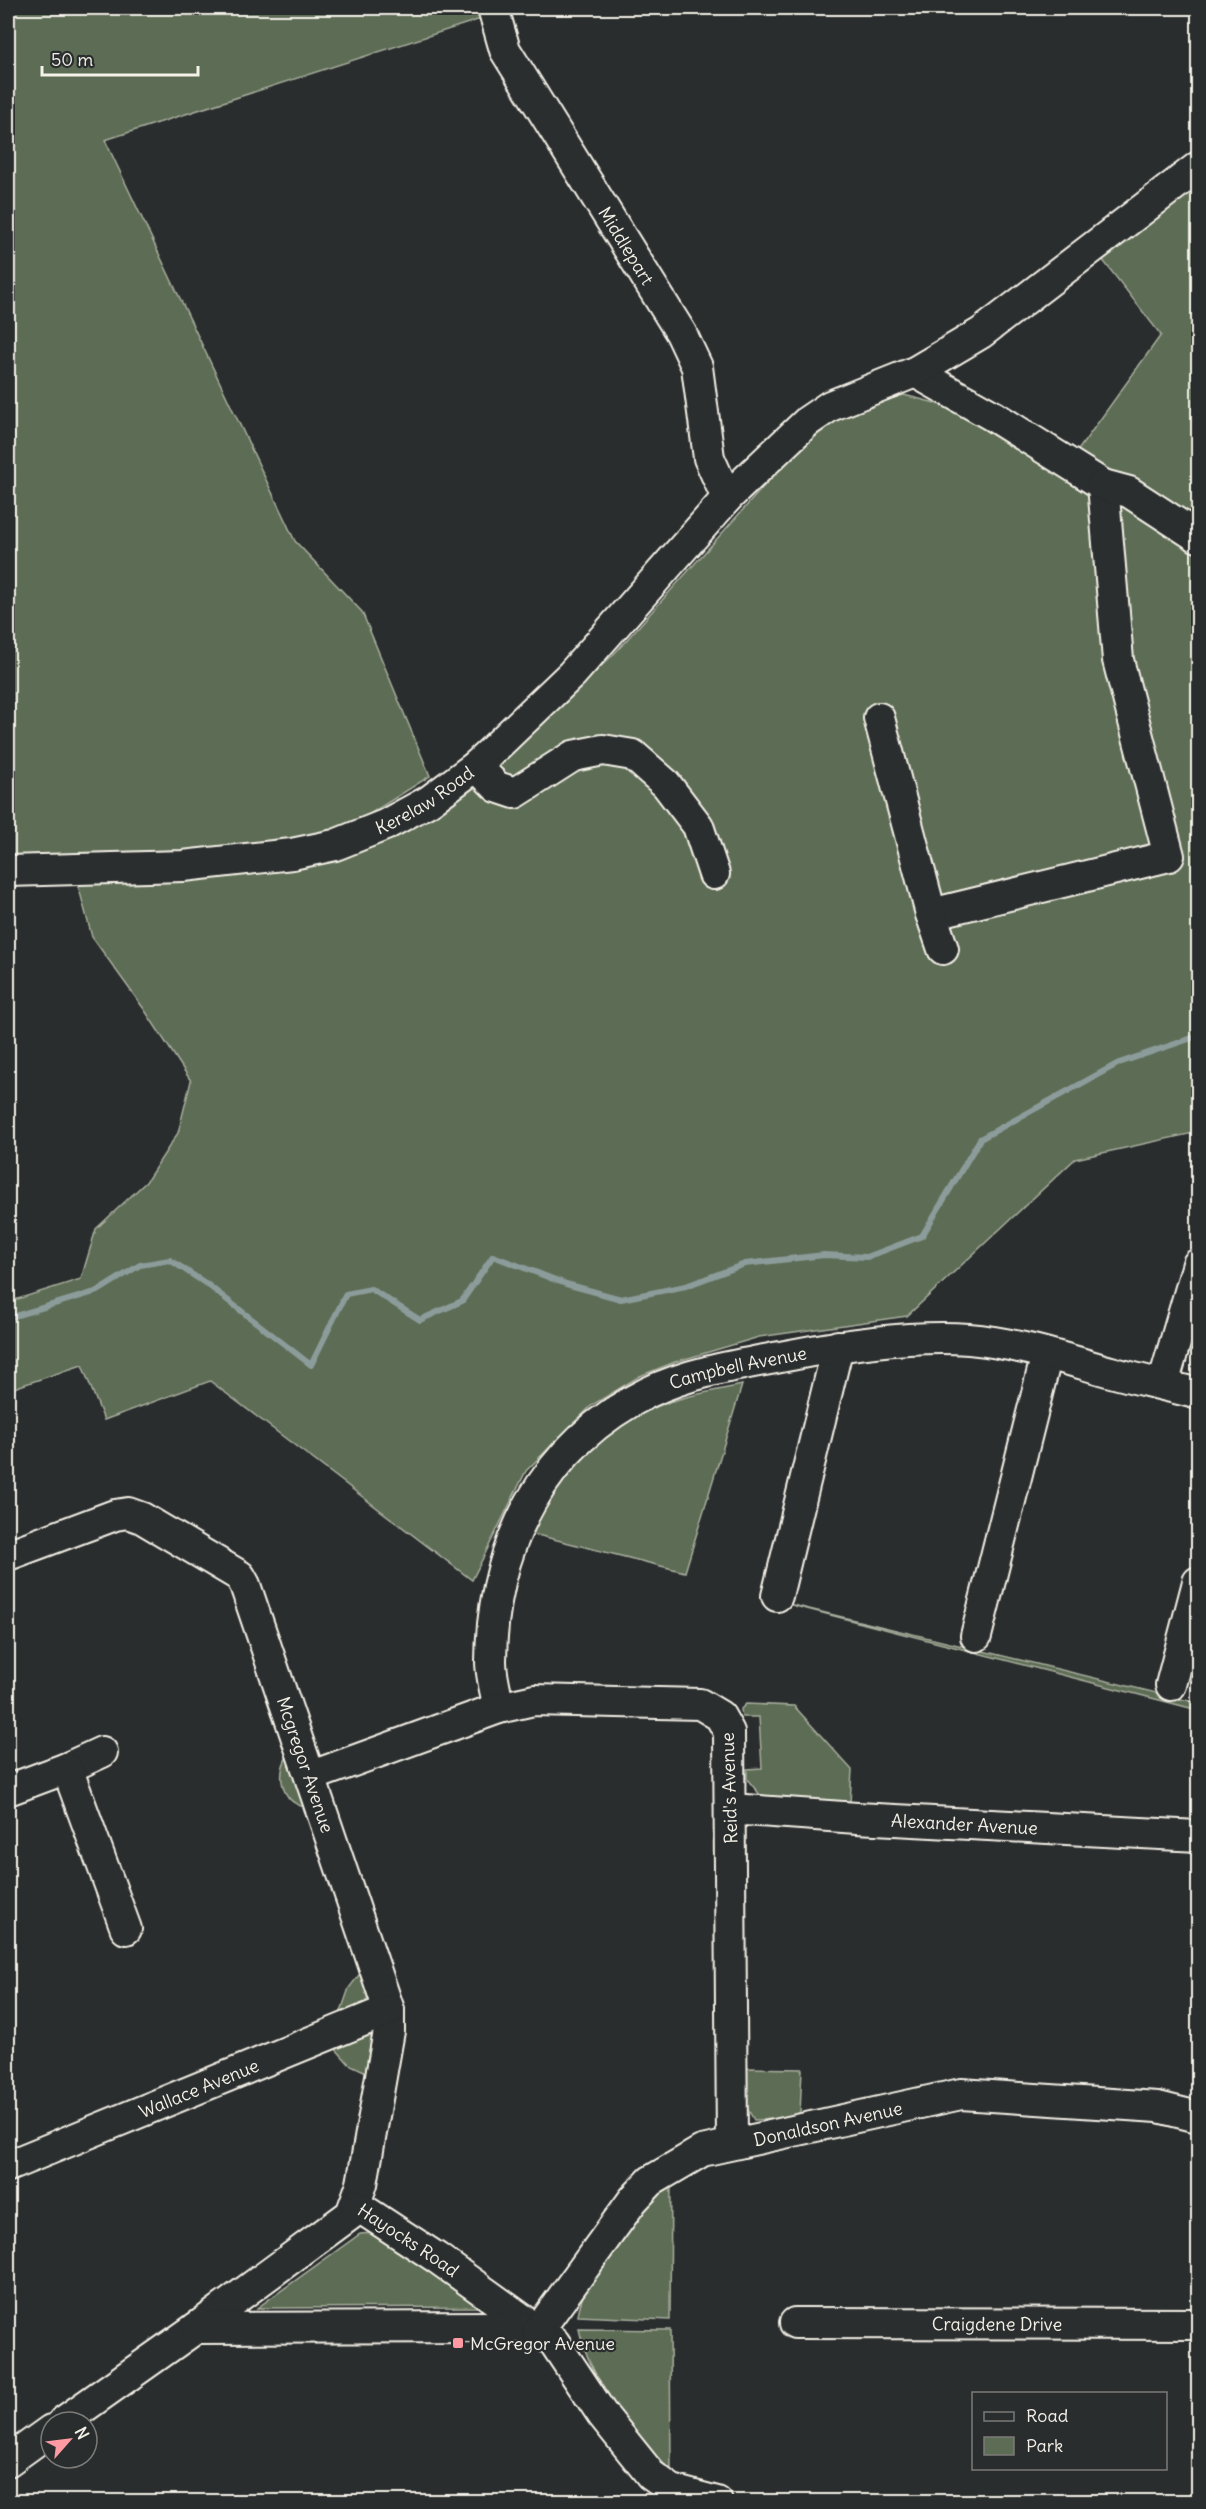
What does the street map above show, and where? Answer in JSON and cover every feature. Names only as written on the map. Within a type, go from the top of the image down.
[{"type":"street","name":"Middlepart","points":[[493,8],[506,50],[681,333],[697,367],[709,458],[727,498]]},
{"type":"street","name":"Kerelaw Road","points":[[8,871],[183,866],[292,854],[335,845],[385,825],[429,801],[476,766],[572,674],[727,498],[808,421],[830,406],[915,372],[981,333],[1198,168]]},
{"type":"street","points":[[915,372],[993,416],[1103,485],[1129,492],[1198,537]]},
{"type":"street","points":[[931,914],[1169,856],[1118,660],[1103,485]]},
{"type":"street","points":[[879,718],[931,914],[943,950]]},
{"type":"street","points":[[476,766],[497,787],[515,793],[573,756],[603,750],[633,755],[666,784],[698,826],[714,874]]},
{"type":"street","points":[[1163,1384],[1198,1264]]},
{"type":"street","name":"Campbell Avenue","points":[[499,1708],[491,1663],[498,1602],[507,1556],[535,1496],[557,1461],[586,1431],[615,1410],[652,1391],[748,1364],[838,1346],[902,1340],[966,1339],[990,1341],[1047,1354],[1198,1394]]},
{"type":"street","points":[[777,1596],[838,1346]]},
{"type":"street","points":[[976,1636],[1047,1354]]},
{"type":"street","name":"Mcgregor Avenue","points":[[8,1555],[115,1515],[128,1513],[142,1518],[232,1570],[245,1585],[312,1776],[389,2010],[386,2050],[362,2184],[356,2205]]},
{"type":"street","points":[[1171,1685],[1198,1582]]},
{"type":"street","name":"Reid's Avenue","points":[[312,1776],[499,1708],[534,1700],[706,1706],[726,1722],[729,1732],[731,1809],[732,2143]]},
{"type":"street","points":[[8,1790],[102,1752]]},
{"type":"street","points":[[67,1768],[126,1929]]},
{"type":"street","name":"Alexander Avenue","points":[[731,1809],[1198,1836]]},
{"type":"street","name":"Wallace Avenue","points":[[8,2166],[389,2010]]},
{"type":"street","name":"Donaldson Avenue","points":[[538,2331],[633,2200],[651,2181],[702,2151],[961,2094],[1158,2107],[1198,2117]]},
{"type":"street","name":"Hayocks Road","points":[[80,2410],[344,2221],[356,2205],[437,2258],[559,2348],[634,2457],[669,2496],[717,2502]]},
{"type":"street","name":"Craigdene Drive","points":[[795,2323],[1198,2324]]},
{"type":"street","points":[[196,2328],[521,2327],[538,2331]]},
{"type":"street","points":[[8,2461],[39,2439]]},
{"type":"green space","points":[[8,8],[480,8],[481,19],[105,140],[295,541],[362,612],[430,776],[357,822],[289,842],[187,853],[8,856]]},
{"type":"green space","points":[[1198,177],[1198,1132],[1075,1159],[907,1316],[759,1337],[675,1362],[640,1376],[592,1405],[526,1471],[472,1580],[210,1381],[104,1420],[82,1365],[8,1390],[8,1302],[81,1279],[96,1229],[146,1182],[178,1133],[191,1081],[144,1009],[92,937],[77,881],[250,875],[324,862],[401,834],[476,782],[614,654],[790,457],[845,413],[904,395],[955,408],[1061,474],[1161,335],[1098,254]]},
{"type":"green space","points":[[742,1385],[685,1572],[533,1534],[547,1500],[566,1474],[590,1449],[617,1428],[668,1402]]},
{"type":"green space","points":[[772,1600],[1198,1703],[1198,1710]]},
{"type":"green space","points":[[746,1704],[794,1706],[852,1770],[850,1803],[761,1796],[747,1779],[747,1769],[762,1768],[759,1717],[742,1717],[741,1709]]},
{"type":"green space","points":[[288,1755],[305,1807],[291,1799],[283,1786],[282,1770]]},
{"type":"green space","points":[[362,1971],[368,1996],[366,2002],[340,2014],[349,1988]]},
{"type":"green space","points":[[366,2032],[373,2039],[366,2072],[349,2064],[335,2048],[336,2045]]},
{"type":"green space","points":[[746,2068],[802,2069],[800,2113],[776,2119],[754,2120],[746,2106]]},
{"type":"green space","points":[[671,2181],[670,2320],[578,2316],[590,2280],[601,2262],[629,2226]]},
{"type":"green space","points":[[373,2233],[479,2307],[257,2308],[360,2234]]},
{"type":"green space","points":[[579,2329],[670,2330],[671,2471],[628,2424],[603,2388],[593,2369]]},
{"type":"waterway","points":[[8,1318],[98,1291],[140,1265],[170,1260],[208,1285],[311,1365],[346,1294],[371,1289],[420,1320],[462,1301],[493,1256],[566,1284],[621,1299],[686,1286],[745,1264],[824,1255],[867,1257],[922,1236],[980,1139],[1119,1063],[1198,1036]]},
{"type":"place","name":"McGregor Avenue","points":[[458,2343]]}]
